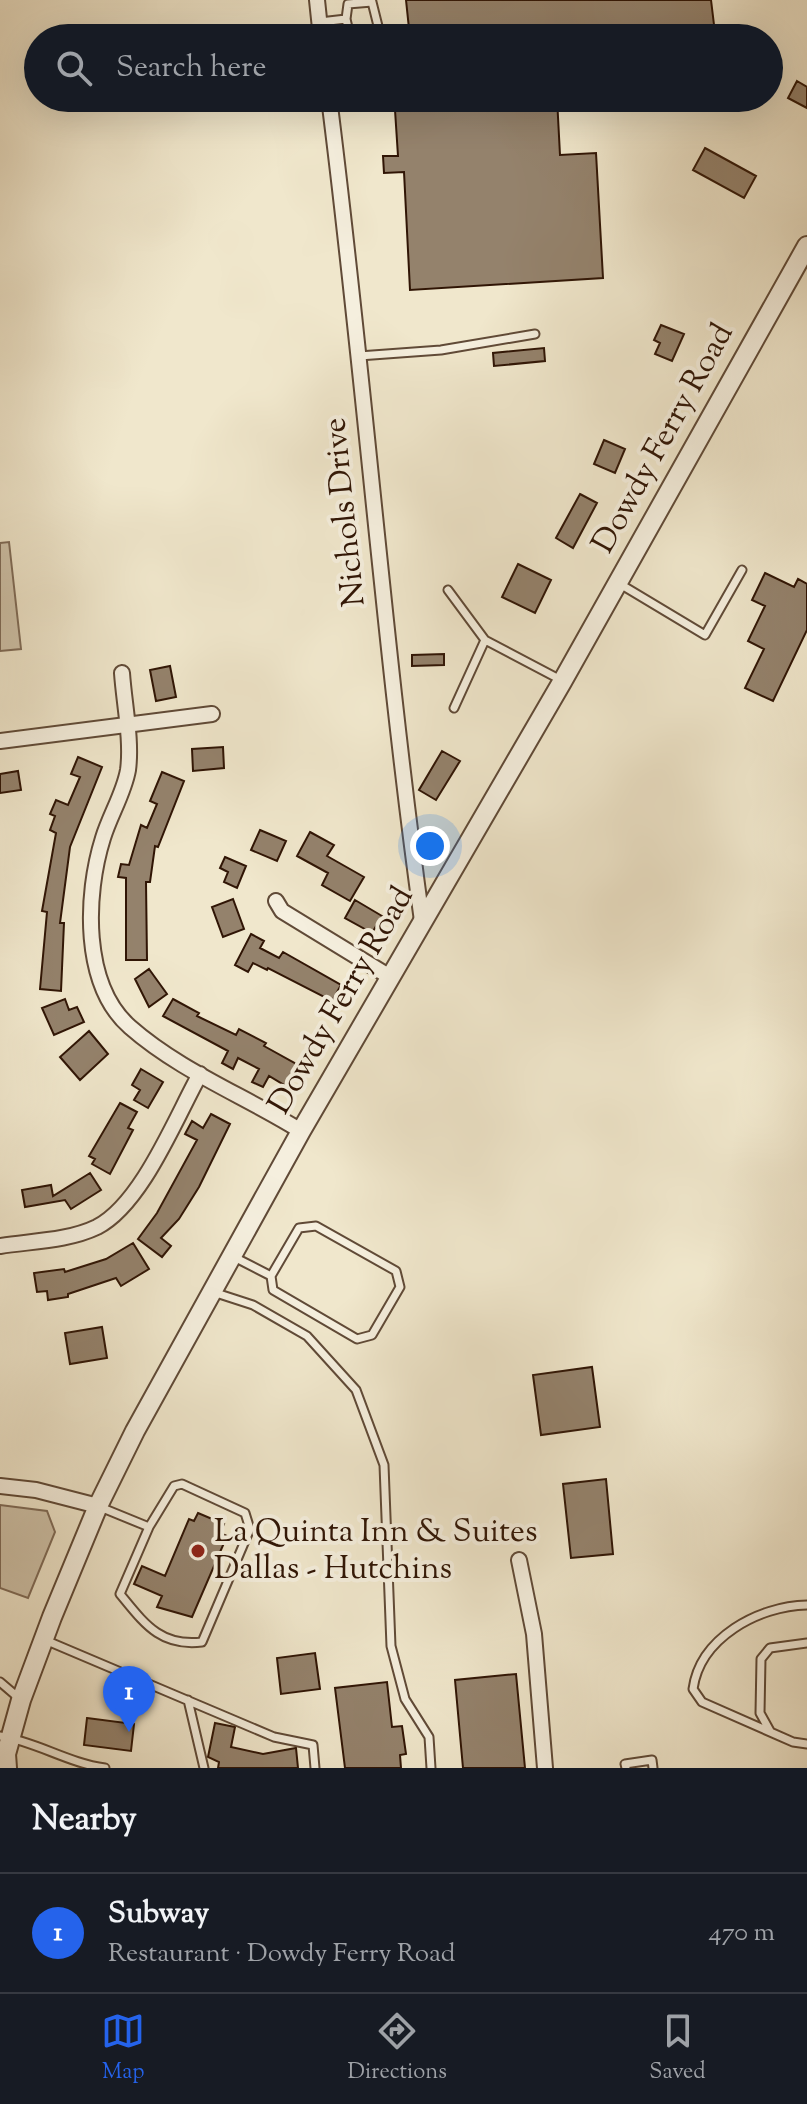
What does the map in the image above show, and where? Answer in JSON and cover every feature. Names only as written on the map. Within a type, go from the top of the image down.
[{"type":"street","points":[[317,0],[320,22]]},
{"type":"street","name":"Nichols Drive","points":[[331,112],[359,356],[395,722],[422,921]]},
{"type":"street","name":"Dowdy Ferry Road","points":[[5,1753],[21,1700],[98,1506],[135,1431],[301,1131],[562,682],[807,246]]},
{"type":"street","points":[[122,673],[128,769],[103,839],[94,887],[95,954],[106,998],[127,1025],[166,1055],[301,1131]]},
{"type":"street","points":[[0,741],[212,714]]},
{"type":"street","points":[[276,901],[282,911],[390,977]]},
{"type":"street","points":[[0,1246],[83,1232],[100,1225],[117,1212],[144,1175],[200,1074]]},
{"type":"street","points":[[0,1486],[36,1490],[98,1506]]},
{"type":"street","points":[[519,1560],[534,1634],[545,1768]]},
{"type":"lane","points":[[347,24],[348,4],[372,2],[378,24]]},
{"type":"lane","points":[[320,22],[346,19]]},
{"type":"lane","points":[[359,356],[441,350],[535,334]]},
{"type":"lane","points":[[618,583],[705,635],[742,570]]},
{"type":"lane","points":[[448,590],[485,640],[562,682]]},
{"type":"lane","points":[[454,708],[485,640]]},
{"type":"lane","points":[[316,1226],[396,1271],[400,1287],[372,1335],[357,1339],[273,1290],[271,1276],[299,1228],[316,1226]]},
{"type":"lane","points":[[232,1256],[271,1276]]},
{"type":"lane","points":[[212,1292],[253,1305],[307,1336],[356,1390],[384,1465],[391,1646],[405,1699],[429,1737],[431,1768]]},
{"type":"lane","points":[[182,1484],[245,1513],[250,1529],[202,1642],[182,1644],[150,1630],[120,1594],[149,1527],[174,1486],[182,1484]]},
{"type":"lane","points":[[98,1506],[149,1527]]},
{"type":"lane","points":[[807,1605],[770,1610],[724,1636],[707,1650],[696,1668],[693,1689],[702,1702],[793,1742],[807,1744]]},
{"type":"lane","points":[[45,1640],[274,1737],[313,1745],[315,1768]]},
{"type":"lane","points":[[770,1731],[760,1713],[761,1659],[770,1648],[807,1643]]},
{"type":"lane","points":[[0,1682],[21,1700]]},
{"type":"lane","points":[[188,1700],[204,1768]]},
{"type":"lane","points":[[5,1753],[47,1749],[76,1766],[105,1768]]},
{"type":"lane","points":[[626,1768],[625,1764],[652,1760],[653,1768]]},
{"type":"shaded area","points":[[9,542],[21,649],[0,651],[0,543]]},
{"type":"shaded area","points":[[0,1505],[47,1511],[55,1532],[28,1598],[0,1588]]},
{"type":"building","points":[[406,0],[711,0],[714,24],[409,24]]},
{"type":"building","points":[[797,81],[807,87],[807,108],[788,98]]},
{"type":"building","points":[[395,112],[558,112],[560,155],[596,153],[603,278],[410,290],[404,172],[384,173],[383,156],[398,156]]},
{"type":"building","points":[[705,148],[756,176],[744,198],[693,170]]},
{"type":"building","points":[[661,325],[684,334],[672,361],[655,354],[660,343],[654,340]]},
{"type":"building","points":[[544,348],[545,361],[494,366],[493,353]]},
{"type":"building","points":[[604,440],[625,449],[615,473],[594,464]]},
{"type":"building","points":[[580,494],[597,503],[573,548],[556,538]]},
{"type":"building","points":[[518,564],[551,580],[535,613],[502,597]]},
{"type":"building","points":[[765,573],[794,587],[798,579],[807,584],[807,630],[773,701],[745,688],[764,649],[748,641],[765,606],[752,600]]},
{"type":"building","points":[[444,654],[444,665],[412,666],[412,655]]},
{"type":"building","points":[[170,666],[176,697],[156,701],[150,670]]},
{"type":"building","points":[[223,747],[224,768],[193,771],[192,749]]},
{"type":"building","points":[[442,751],[460,761],[436,800],[419,790]]},
{"type":"building","points":[[78,757],[102,767],[70,847],[60,923],[64,923],[61,991],[40,989],[47,912],[42,911],[56,833],[50,830],[55,816],[50,814],[56,800],[68,805],[80,777],[71,774]]},
{"type":"building","points":[[18,771],[21,790],[0,793],[0,774]]},
{"type":"building","points":[[162,772],[184,781],[158,847],[155,846],[150,882],[146,882],[147,960],[126,960],[126,878],[118,877],[121,864],[129,865],[141,825],[147,828],[157,804],[150,801]]},
{"type":"building","points":[[260,830],[286,841],[277,861],[251,850]]},
{"type":"building","points":[[310,832],[334,845],[327,856],[364,877],[350,901],[322,885],[328,873],[297,856]]},
{"type":"building","points":[[225,857],[246,866],[237,888],[224,882],[228,872],[220,868]]},
{"type":"building","points":[[233,899],[244,929],[223,937],[212,907]]},
{"type":"building","points":[[355,900],[382,916],[372,933],[345,918]]},
{"type":"building","points":[[251,934],[264,941],[260,948],[279,958],[283,952],[341,985],[332,1001],[268,968],[253,963],[248,972],[235,965]]},
{"type":"building","points":[[149,969],[167,994],[149,1007],[135,979]]},
{"type":"building","points":[[65,999],[69,1010],[77,1007],[84,1022],[54,1035],[42,1008]]},
{"type":"building","points":[[173,999],[199,1013],[197,1016],[236,1035],[239,1029],[266,1043],[264,1046],[298,1065],[286,1086],[269,1076],[263,1087],[252,1082],[259,1069],[238,1058],[233,1069],[222,1063],[228,1051],[163,1016]]},
{"type":"building","points":[[89,1031],[108,1054],[80,1080],[60,1057]]},
{"type":"building","points":[[141,1069],[163,1082],[148,1108],[134,1100],[140,1090],[132,1085]]},
{"type":"building","points":[[120,1103],[137,1112],[128,1128],[133,1130],[110,1174],[92,1164],[95,1159],[89,1156]]},
{"type":"building","points":[[211,1114],[230,1124],[199,1187],[179,1219],[161,1238],[171,1246],[162,1257],[138,1239],[157,1213],[197,1140],[185,1134],[192,1121],[203,1128]]},
{"type":"building","points":[[90,1173],[101,1190],[71,1209],[65,1200],[25,1207],[22,1190],[51,1185],[53,1196]]},
{"type":"building","points":[[133,1243],[149,1269],[121,1286],[116,1278],[68,1294],[68,1297],[48,1300],[47,1291],[37,1292],[34,1273],[64,1269],[65,1272],[106,1259]]},
{"type":"building","points":[[102,1327],[107,1358],[70,1364],[65,1333]]},
{"type":"building","points":[[592,1367],[600,1427],[541,1435],[533,1375]]},
{"type":"building","points":[[606,1479],[613,1554],[571,1558],[563,1484]]},
{"type":"building","name":"La Quinta Inn & Suites Dallas - Hutchins","points":[[198,1513],[224,1524],[220,1533],[227,1536],[192,1617],[157,1607],[162,1596],[134,1584],[142,1566],[165,1576],[189,1519],[194,1521]]},
{"type":"building","points":[[315,1653],[320,1689],[281,1694],[277,1658]]},
{"type":"building","points":[[516,1674],[525,1768],[463,1768],[455,1680]]},
{"type":"building","points":[[387,1682],[392,1727],[402,1726],[406,1754],[400,1755],[401,1768],[345,1768],[335,1688]]},
{"type":"building","points":[[87,1718],[134,1724],[131,1751],[84,1745]]},
{"type":"building","points":[[215,1723],[235,1727],[231,1747],[263,1754],[296,1748],[298,1768],[218,1768],[219,1762],[208,1757]]},
{"type":"place","name":"La Quinta Inn & Suites Dallas - Hutchins","points":[[198,1551]]},
{"type":"place","name":"Subway","points":[[129,1732]]}]
